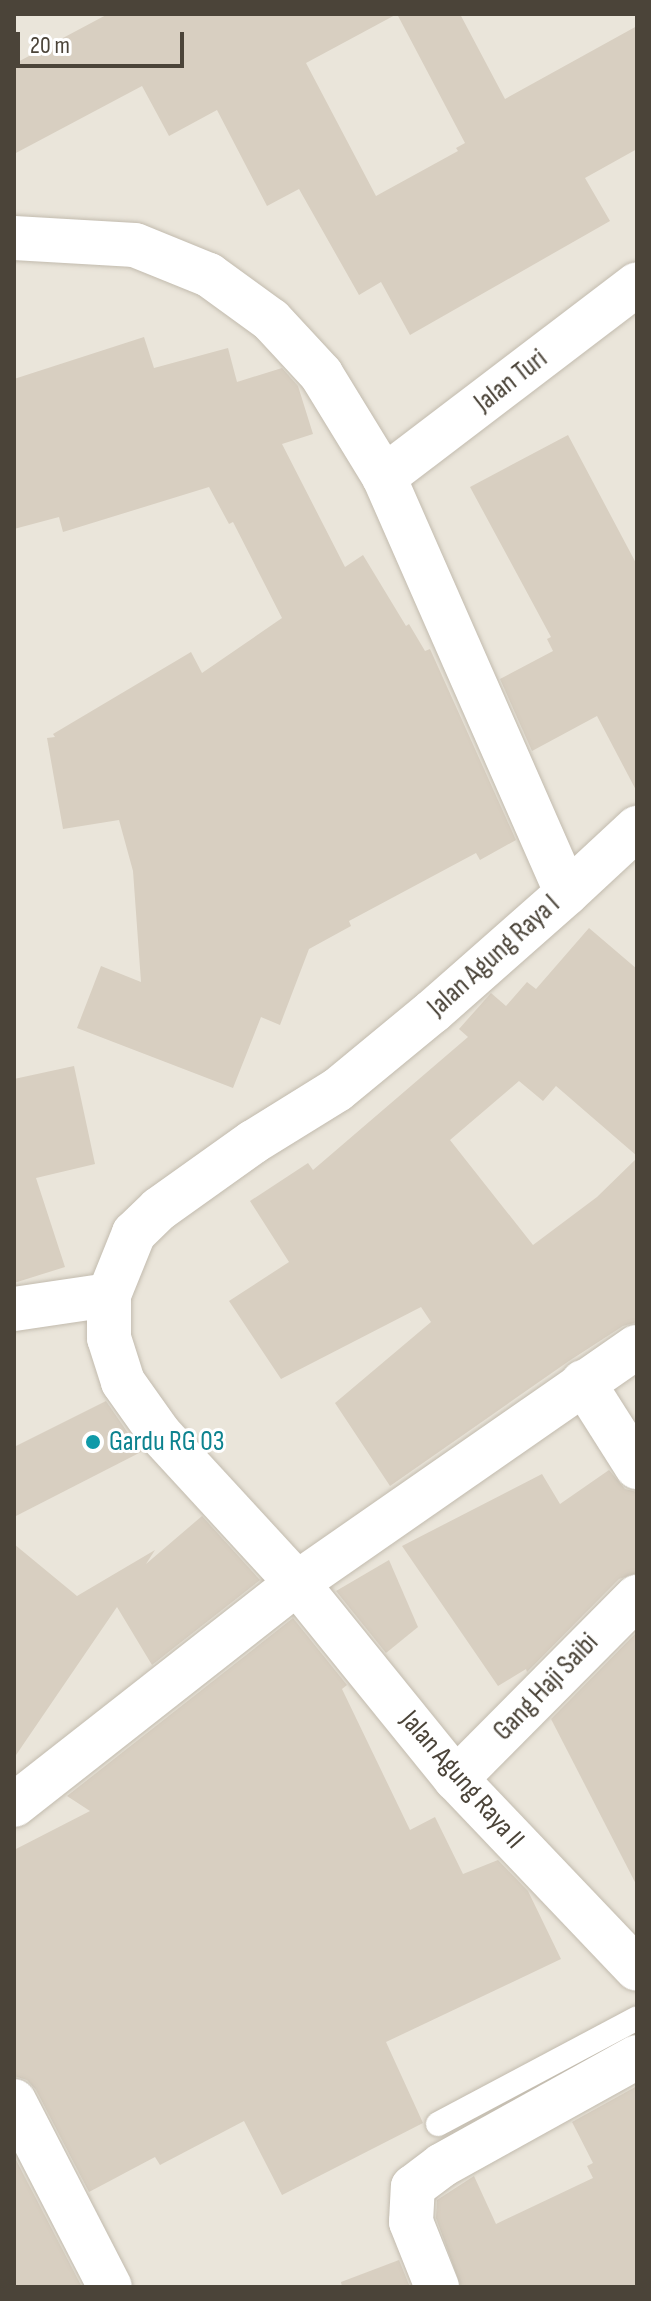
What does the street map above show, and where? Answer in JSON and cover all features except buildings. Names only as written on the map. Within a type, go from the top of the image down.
[{"type":"street","name":"Jalan Agung Raya I","points":[[14,238],[135,245],[209,275],[271,320],[321,374],[384,477],[567,893],[433,1011],[337,1090],[253,1142],[159,1209],[134,1233],[109,1295],[109,1338],[123,1382],[160,1434],[297,1583]]},
{"type":"street","name":"Jalan Turi","points":[[384,477],[637,284]]},
{"type":"street","points":[[567,893],[637,828]]},
{"type":"street","points":[[14,1309],[109,1295]]},
{"type":"street","points":[[14,1805],[297,1583],[637,1347]]},
{"type":"street","points":[[583,1382],[637,1467]]},
{"type":"street","name":"Jalan Agung Raya II","points":[[297,1583],[456,1779],[637,1969]]},
{"type":"street","name":"Gang Haji Saibi","points":[[456,1779],[637,1597]]},
{"type":"street","points":[[437,2287],[411,2222],[413,2187],[442,2165],[637,2057]]},
{"type":"street","points":[[14,2101],[110,2287]]},
{"type":"lane","points":[[438,2124],[637,2018]]},
{"type":"shaded area","points":[[14,14],[637,14],[637,2287],[14,2287]]},
{"type":"place","name":"Gardu RG 03","points":[[93,1442]]}]
